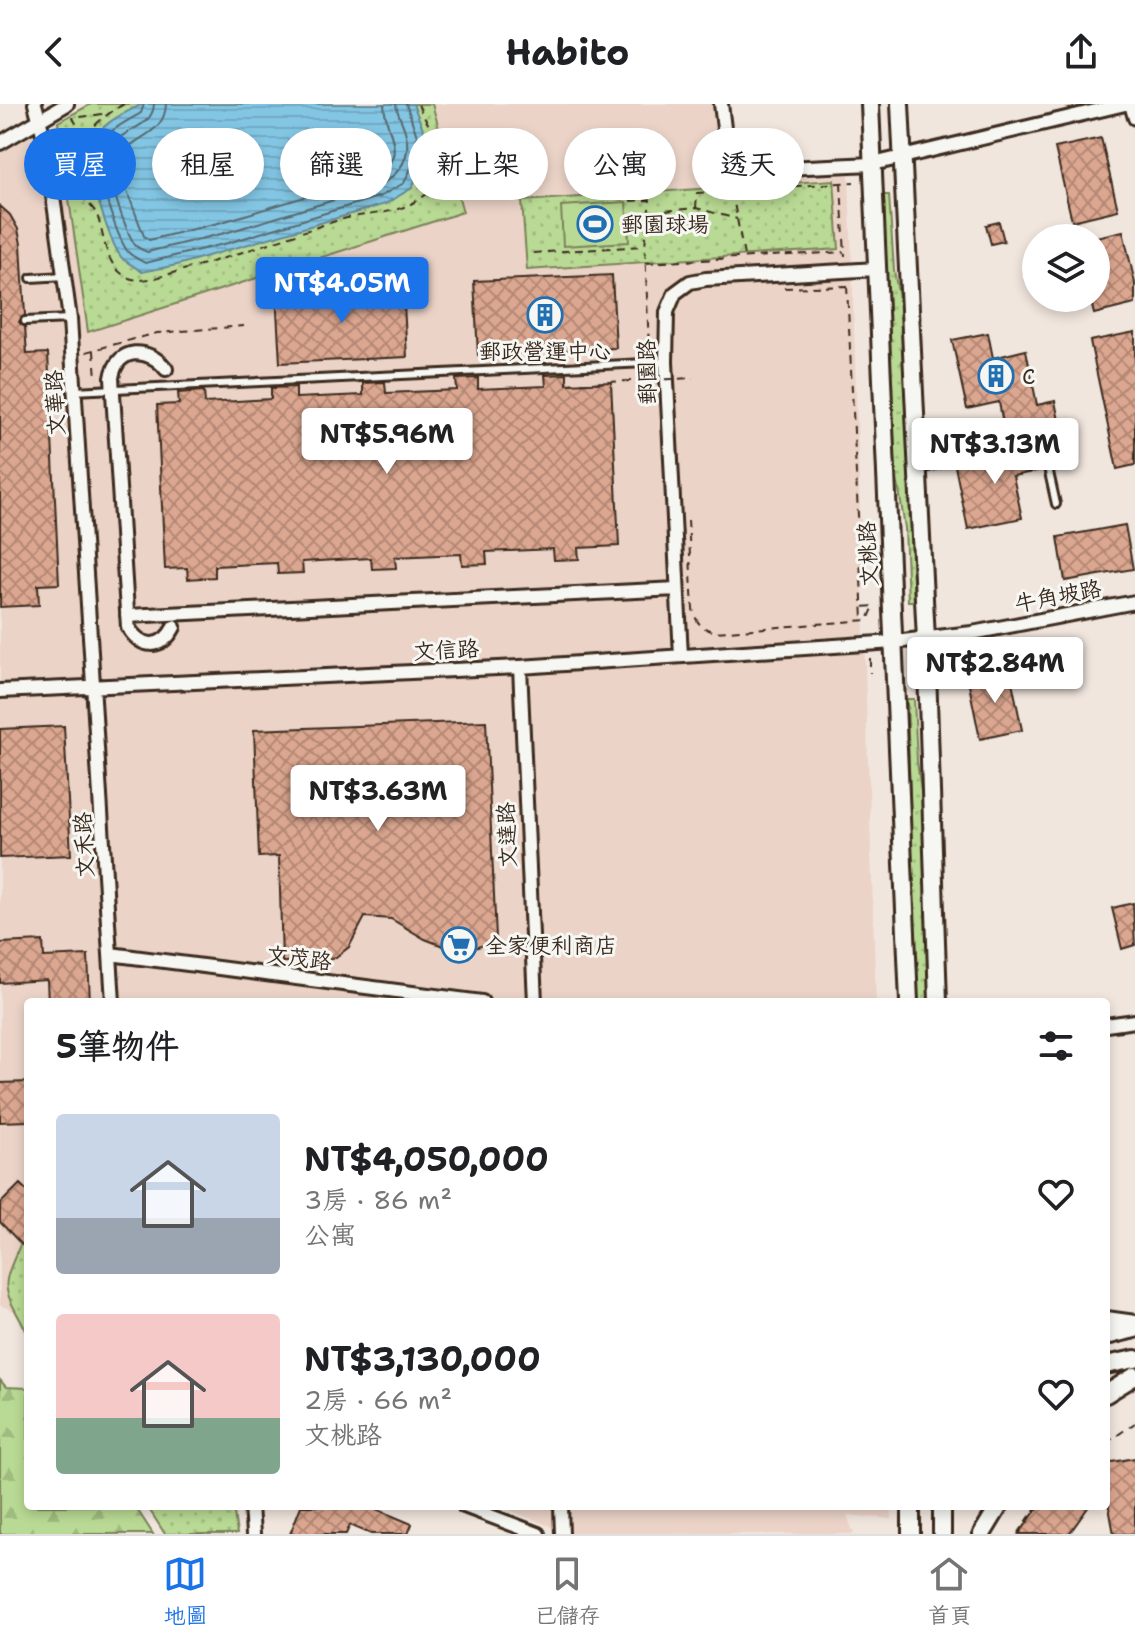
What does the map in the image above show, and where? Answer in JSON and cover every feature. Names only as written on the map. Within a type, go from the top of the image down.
[{"type":"street","name":"文華路","points":[[35,104],[40,119],[70,319],[94,687]]},
{"type":"street","points":[[0,143],[67,104]]},
{"type":"street","points":[[721,104],[728,160],[735,169],[873,164],[1125,104]]},
{"type":"street","name":"文桃路","points":[[870,104],[909,998]]},
{"type":"street","points":[[900,104],[926,640],[938,998]]},
{"type":"street","points":[[1131,104],[1135,118]]},
{"type":"street","name":"郵園路","points":[[681,656],[672,364],[667,312],[675,293],[690,282],[706,279],[877,269]]},
{"type":"street","points":[[166,369],[149,354],[130,354],[113,371],[113,388],[128,627],[142,643],[151,645],[160,644],[169,637],[174,627]]},
{"type":"street","points":[[127,616],[677,589]]},
{"type":"street","name":"牛角坡路","points":[[894,642],[926,640],[1135,602]]},
{"type":"street","name":"文信路","points":[[0,691],[520,667],[894,642]]},
{"type":"street","name":"文達路","points":[[520,667],[535,998]]},
{"type":"street","name":"文禾路","points":[[94,687],[113,998]]},
{"type":"street","name":"文茂路","points":[[110,954],[451,998]]},
{"type":"street","points":[[1110,1024],[1135,1021]]},
{"type":"street","points":[[1110,1321],[1135,1326]]},
{"type":"street","points":[[1110,1335],[1135,1326]]},
{"type":"street","points":[[1110,1364],[1135,1359]]},
{"type":"street","points":[[1110,1392],[1135,1376]]},
{"type":"street","points":[[251,1510],[253,1534]]},
{"type":"street","points":[[475,1510],[538,1534]]},
{"type":"street","points":[[561,1510],[562,1534]]},
{"type":"street","points":[[911,1510],[911,1534]]},
{"type":"street","points":[[942,1510],[942,1534]]},
{"type":"street","points":[[982,1534],[997,1510]]},
{"type":"lane","points":[[31,278],[65,276]]},
{"type":"lane","points":[[25,321],[70,319]]},
{"type":"lane","points":[[74,391],[672,364]]},
{"type":"lane","points":[[918,470],[1025,441],[1039,441],[1043,445],[1056,504]]},
{"type":"path","points":[[93,128],[106,114],[124,104]]},
{"type":"path","points":[[85,200],[96,214],[105,248],[115,265],[129,278],[146,279],[243,252],[342,219],[384,213],[406,206],[428,193],[441,176],[442,153],[438,140],[418,104]]},
{"type":"path","points":[[79,128],[73,118],[106,114]]},
{"type":"path","points":[[804,185],[854,182]]},
{"type":"path","points":[[646,263],[845,252],[841,183]]},
{"type":"path","points":[[630,201],[650,200],[645,245],[649,351]]},
{"type":"path","points":[[696,208],[697,200]]},
{"type":"path","points":[[733,200],[744,258]]},
{"type":"path","points":[[650,212],[696,208],[737,219]]},
{"type":"path","points":[[533,253],[645,245]]},
{"type":"path","points":[[785,288],[847,286],[863,621]]},
{"type":"path","points":[[86,352],[157,333],[244,326]]},
{"type":"path","points":[[94,350],[96,378]]},
{"type":"path","points":[[672,364],[680,381]]},
{"type":"path","points":[[567,384],[693,378]]},
{"type":"path","points":[[688,518],[693,609],[696,621],[705,629],[715,632],[868,620],[874,606],[862,607]]},
{"type":"path","points":[[1110,1440],[1135,1423]]},
{"type":"path","points":[[1018,1534],[1034,1510]]},
{"type":"shaded area","points":[[432,104],[713,104],[716,128],[692,128],[692,200],[804,200],[804,177],[849,175],[876,998],[24,998],[24,1315],[0,1305],[0,153],[24,140],[24,200],[69,200],[88,331],[463,212],[460,200],[548,200],[548,128],[439,128]]},
{"type":"shaded area","points":[[509,1510],[891,1510],[892,1519],[847,1515],[854,1534],[570,1534]]},
{"type":"green space","points":[[91,104],[432,104],[439,128],[408,128],[408,200],[460,200],[463,212],[88,332],[69,200],[136,200],[136,128],[59,128],[58,122]]},
{"type":"green space","points":[[834,180],[839,249],[527,270],[522,201],[564,198],[676,200],[676,191],[692,190],[692,200],[804,200],[804,182]]},
{"type":"green space","points":[[881,195],[889,195],[894,270],[903,321],[914,601],[908,601],[905,528],[896,471]]},
{"type":"green space","name":"郵園球場","points":[[626,202],[629,242],[563,246],[561,206]]},
{"type":"green space","points":[[907,699],[914,699],[917,761],[925,822],[933,998],[916,998]]},
{"type":"green space","points":[[24,1236],[24,1326],[6,1286]]},
{"type":"green space","points":[[0,1380],[6,1387],[24,1388],[24,1510],[138,1510],[153,1534],[0,1534]]},
{"type":"green space","points":[[150,1510],[234,1510],[237,1534],[165,1534]]},
{"type":"water","points":[[143,104],[413,104],[423,128],[408,128],[408,190],[392,200],[392,128],[280,128],[280,200],[392,200],[177,265],[142,272],[122,258],[117,250],[98,200],[136,200],[136,128],[102,128]]},
{"type":"building","points":[[1101,138],[1118,210],[1072,221],[1055,148]]},
{"type":"building","points":[[0,206],[18,229],[21,244],[25,315],[19,322],[25,327],[27,354],[48,353],[59,584],[38,585],[39,605],[0,607]]},
{"type":"building","points":[[999,222],[1004,241],[991,244],[986,225]]},
{"type":"building","points":[[1123,231],[1135,283],[1135,304],[1110,310],[1110,234]]},
{"type":"building","name":"郵政營運中心","points":[[612,275],[616,348],[478,355],[474,281]]},
{"type":"building","points":[[403,286],[407,357],[280,363],[276,293]]},
{"type":"building","points":[[1135,332],[1135,465],[1117,469],[1090,341]]},
{"type":"building","name":"C","points":[[988,333],[993,358],[1026,350],[1037,405],[1055,401],[1068,465],[1054,468],[1049,443],[1040,435],[1006,440],[999,402],[967,409],[952,340]]},
{"type":"building","points":[[567,374],[567,384],[611,382],[619,546],[578,548],[579,559],[554,560],[553,549],[486,552],[487,564],[462,565],[461,554],[395,557],[396,568],[372,569],[371,558],[302,562],[303,573],[278,574],[277,563],[215,566],[215,577],[188,579],[187,568],[165,569],[157,405],[179,404],[178,393],[204,391],[205,403],[271,399],[271,388],[296,387],[296,398],[363,395],[363,383],[385,382],[386,393],[457,390],[456,379],[478,378],[478,389],[546,386],[545,375]]},
{"type":"building","points":[[1026,447],[1038,448],[1042,470],[1013,476],[1022,518],[968,529],[955,466]]},
{"type":"building","points":[[1125,525],[1133,569],[1065,581],[1058,537]]},
{"type":"building","points":[[1010,672],[1022,730],[980,739],[968,680]]},
{"type":"building","points":[[486,721],[496,938],[474,948],[448,948],[425,939],[391,919],[365,917],[349,947],[336,957],[317,962],[282,962],[279,856],[259,857],[254,730]]},
{"type":"building","points":[[64,726],[71,855],[0,858],[0,729]]},
{"type":"building","points":[[1133,903],[1135,945],[1122,949],[1112,908]]},
{"type":"building","points":[[43,941],[44,957],[88,955],[90,998],[48,998],[47,980],[0,983],[0,943]]},
{"type":"building","points":[[24,1082],[24,1121],[0,1122],[0,1083]]},
{"type":"building","points":[[20,1184],[24,1188],[24,1247],[0,1222],[0,1204]]},
{"type":"building","points":[[1135,1458],[1135,1534],[1114,1534],[1110,1510],[1110,1462]]},
{"type":"building","points":[[299,1510],[379,1510],[412,1524],[408,1534],[371,1534],[350,1525],[346,1534],[290,1534]]},
{"type":"building","points":[[1036,1510],[1086,1510],[1069,1534],[1019,1534]]},
{"type":"place","name":"郵園球場","points":[[595,224]]},
{"type":"place","name":"郵政營運中心","points":[[545,315]]},
{"type":"place","name":"C","points":[[996,376]]},
{"type":"place","name":"全家便利商店","points":[[459,945]]}]
